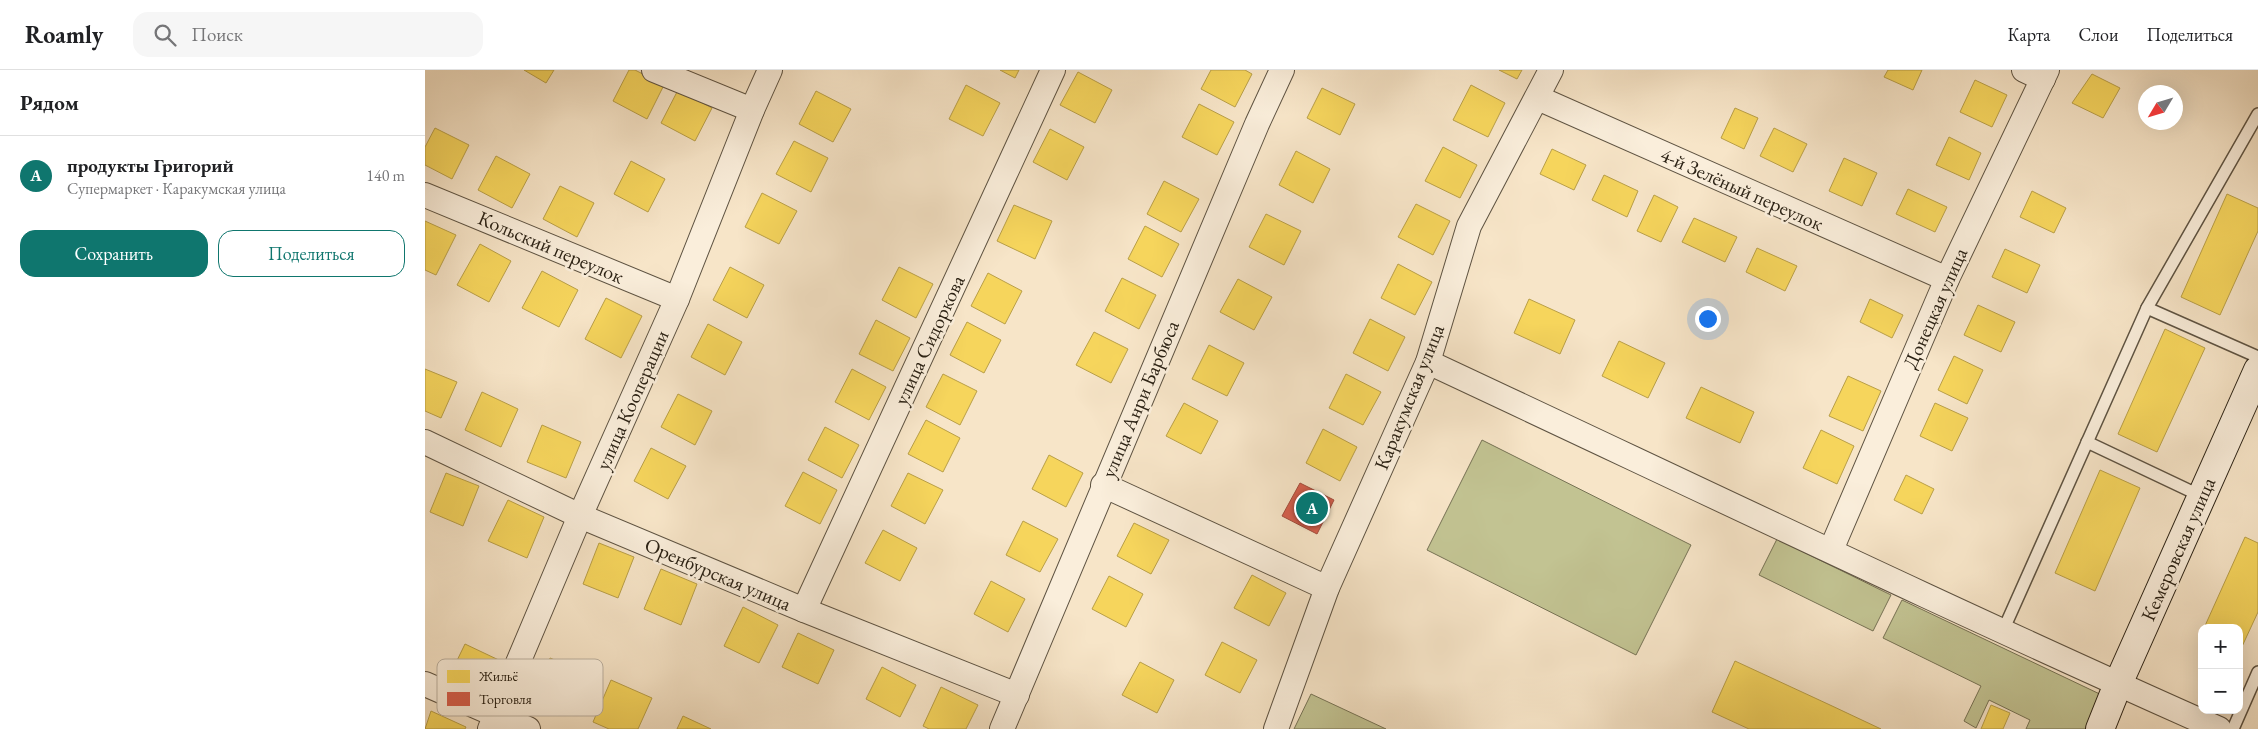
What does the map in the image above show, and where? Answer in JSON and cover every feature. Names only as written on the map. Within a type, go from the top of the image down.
[{"type":"street","points":[[654,70],[752,110]]},
{"type":"street","name":"улица Кооперации","points":[[520,659],[580,516],[677,300],[752,110],[770,70]]},
{"type":"street","name":"улица Сидоркова","points":[[804,610],[1053,70]]},
{"type":"street","name":"Каракумская улица","points":[[1276,729],[1327,588],[1428,362],[1469,226],[1538,98],[1551,70]]},
{"type":"street","name":"улица Анри Барбюса","points":[[1002,729],[1103,485],[1279,71]]},
{"type":"street","name":"Донецкая улица","points":[[1831,550],[2038,73]]},
{"type":"street","name":"4-й Зелёный переулок","points":[[1538,98],[1947,279]]},
{"type":"street","name":"Кольский переулок","points":[[425,195],[677,300]]},
{"type":"street","points":[[1428,362],[1831,550],[2002,633],[2219,729]]},
{"type":"street","name":"Кемеровская улица","points":[[2100,729],[2118,684],[2258,370]]},
{"type":"street","name":"Оренбурская улица","points":[[425,442],[580,516],[804,610],[1017,695]]},
{"type":"street","points":[[1103,485],[1327,588]]},
{"type":"street","points":[[425,684],[437,691]]},
{"type":"street","points":[[493,722],[528,729]]},
{"type":"lane","points":[[2002,633],[2147,308],[2258,114]]},
{"type":"lane","points":[[2147,308],[2258,357]]},
{"type":"lane","points":[[2087,442],[2201,496]]},
{"type":"lane","points":[[2233,729],[2258,672]]},
{"type":"green space","points":[[1482,440],[1691,545],[1636,655],[1427,550]]},
{"type":"green space","points":[[1777,539],[1891,595],[1873,631],[1759,575]]},
{"type":"green space","points":[[1902,600],[2106,697],[2090,729],[2026,729],[2030,720],[1989,700],[1976,728],[1964,721],[1981,686],[1883,638]]},
{"type":"green space","points":[[1311,694],[1386,729],[1294,729]]},
{"type":"building: Жильё","points":[[524,70],[554,70],[546,83]]},
{"type":"building: Жильё","points":[[629,70],[635,70],[664,85],[647,119],[613,101]]},
{"type":"building: Жильё","points":[[1000,70],[1019,70],[1015,78]]},
{"type":"building: Жильё","points":[[1211,70],[1245,70],[1252,74],[1235,107],[1201,89]]},
{"type":"building: Жильё","points":[[1499,70],[1522,70],[1517,79]]},
{"type":"building: Жильё","points":[[1888,70],[1922,70],[1913,90],[1884,77]]},
{"type":"building: Жильё","points":[[1078,72],[1112,90],[1095,123],[1060,105]]},
{"type":"building: Жильё","points":[[2092,74],[2120,88],[2103,118],[2072,103]]},
{"type":"building: Жильё","points":[[1975,80],[2007,95],[1992,127],[1960,112]]},
{"type":"building: Жильё","points":[[966,85],[1000,103],[983,136],[949,119]]},
{"type":"building: Жильё","points":[[1471,85],[1505,103],[1488,137],[1453,120]]},
{"type":"building: Жильё","points":[[1322,88],[1355,104],[1340,135],[1307,118]]},
{"type":"building: Жильё","points":[[678,90],[712,108],[695,141],[661,123]]},
{"type":"building: Жильё","points":[[816,91],[851,109],[833,142],[799,124]]},
{"type":"building: Жильё","points":[[1199,104],[1234,122],[1217,155],[1182,137]]},
{"type":"building: Жильё","points":[[1735,108],[1758,118],[1744,149],[1721,138]]},
{"type":"building: Жильё","points":[[435,128],[469,145],[452,179],[425,165],[425,147]]},
{"type":"building: Жильё","points":[[1774,128],[1807,144],[1793,172],[1760,156]]},
{"type":"building: Жильё","points":[[1050,129],[1084,147],[1067,180],[1033,162]]},
{"type":"building: Жильё","points":[[1949,137],[1981,153],[1969,180],[1936,165]]},
{"type":"building: Жильё","points":[[794,141],[828,158],[811,192],[776,174]]},
{"type":"building: Жильё","points":[[1443,147],[1477,165],[1460,198],[1425,181]]},
{"type":"building: Жильё","points":[[1552,149],[1586,165],[1574,190],[1540,174]]},
{"type":"building: Жильё","points":[[1296,151],[1330,169],[1313,203],[1279,185]]},
{"type":"building: Жильё","points":[[496,156],[530,174],[512,208],[478,190]]},
{"type":"building: Жильё","points":[[1844,158],[1877,173],[1862,206],[1829,191]]},
{"type":"building: Жильё","points":[[631,161],[665,179],[648,212],[614,194]]},
{"type":"building: Жильё","points":[[1604,175],[1638,191],[1627,217],[1592,200]]},
{"type":"building: Жильё","points":[[1164,181],[1199,199],[1181,232],[1147,214]]},
{"type":"building: Жильё","points":[[560,186],[594,203],[577,237],[543,219]]},
{"type":"building: Жильё","points":[[1908,189],[1947,207],[1935,232],[1896,214]]},
{"type":"building: Жильё","points":[[2032,191],[2066,208],[2054,233],[2020,217]]},
{"type":"building: Жильё","points":[[762,193],[797,211],[779,244],[745,227]]},
{"type":"building: Жильё","points":[[2227,194],[2258,208],[2258,231],[2220,315],[2181,297]]},
{"type":"building: Жильё","points":[[1654,195],[1678,207],[1661,242],[1637,231]]},
{"type":"building: Жильё","points":[[1416,204],[1450,221],[1433,255],[1398,237]]},
{"type":"building: Жильё","points":[[1014,205],[1052,221],[1035,259],[997,241]]},
{"type":"building: Жильё","points":[[1266,214],[1301,231],[1284,265],[1249,247]]},
{"type":"building: Жильё","points":[[1694,218],[1737,237],[1725,262],[1682,242]]},
{"type":"building: Жильё","points":[[425,221],[456,235],[436,275],[425,270]]},
{"type":"building: Жильё","points":[[1145,226],[1179,244],[1162,277],[1128,259]]},
{"type":"building: Жильё","points":[[480,244],[511,261],[489,302],[457,285]]},
{"type":"building: Жильё","points":[[1757,248],[1797,266],[1785,291],[1746,272]]},
{"type":"building: Жильё","points":[[2005,249],[2040,265],[2027,293],[1992,277]]},
{"type":"building: Жильё","points":[[1398,264],[1432,282],[1415,315],[1381,298]]},
{"type":"building: Жильё","points":[[730,267],[764,285],[747,318],[713,300]]},
{"type":"building: Жильё","points":[[899,267],[933,284],[916,318],[882,300]]},
{"type":"building: Жильё","points":[[542,271],[578,290],[559,327],[522,308]]},
{"type":"building: Жильё","points":[[988,273],[1022,291],[1005,324],[971,306]]},
{"type":"building: Жильё","points":[[1122,278],[1156,295],[1139,329],[1105,311]]},
{"type":"building: Жильё","points":[[1238,279],[1272,297],[1254,330],[1220,312]]},
{"type":"building: Жильё","points":[[606,298],[642,316],[621,358],[585,339]]},
{"type":"building: Жильё","points":[[1529,299],[1575,320],[1560,354],[1514,333]]},
{"type":"building: Жильё","points":[[1870,299],[1903,315],[1892,338],[1860,322]]},
{"type":"building: Жильё","points":[[1978,305],[2015,322],[2001,352],[1964,335]]},
{"type":"building: Жильё","points":[[1370,319],[1405,337],[1388,371],[1353,353]]},
{"type":"building: Жильё","points":[[876,320],[910,338],[893,371],[859,354]]},
{"type":"building: Жильё","points":[[967,322],[1001,340],[984,373],[950,355]]},
{"type":"building: Жильё","points":[[708,324],[742,342],[725,375],[691,357]]},
{"type":"building: Жильё","points":[[2165,329],[2205,348],[2157,452],[2118,434]]},
{"type":"building: Жильё","points":[[1094,332],[1128,349],[1111,383],[1076,365]]},
{"type":"building: Жильё","points":[[1619,341],[1665,363],[1648,398],[1602,376]]},
{"type":"building: Жильё","points":[[1209,345],[1244,363],[1227,396],[1192,379]]},
{"type":"building: Жильё","points":[[1954,356],[1983,370],[1967,404],[1938,390]]},
{"type":"building: Жильё","points":[[425,369],[457,382],[441,418],[425,411]]},
{"type":"building: Жильё","points":[[852,369],[886,387],[869,420],[835,402]]},
{"type":"building: Жильё","points":[[943,374],[977,391],[960,425],[926,407]]},
{"type":"building: Жильё","points":[[1346,374],[1381,392],[1363,425],[1329,408]]},
{"type":"building: Жильё","points":[[1848,376],[1881,391],[1863,431],[1829,416]]},
{"type":"building: Жильё","points":[[1701,387],[1754,412],[1740,443],[1686,418]]},
{"type":"building: Жильё","points":[[482,392],[518,409],[501,447],[465,430]]},
{"type":"building: Жильё","points":[[678,394],[712,411],[695,445],[661,427]]},
{"type":"building: Жильё","points":[[1184,403],[1218,421],[1201,454],[1166,436]]},
{"type":"building: Жильё","points":[[1935,403],[1968,418],[1952,451],[1920,436]]},
{"type":"building: Жильё","points":[[926,420],[960,438],[943,472],[908,454]]},
{"type":"building: Жильё","points":[[542,425],[581,442],[566,478],[527,462]]},
{"type":"building: Жильё","points":[[825,427],[859,445],[842,478],[808,460]]},
{"type":"building: Жильё","points":[[1323,429],[1357,447],[1340,481],[1306,463]]},
{"type":"building: Жильё","points":[[1821,430],[1854,446],[1837,484],[1803,468]]},
{"type":"building: Жильё","points":[[651,448],[686,466],[668,499],[634,481]]},
{"type":"building: Жильё","points":[[1049,455],[1083,473],[1066,507],[1032,489]]},
{"type":"building: Жильё","points":[[2100,470],[2140,488],[2095,591],[2055,573]]},
{"type":"building: Жильё","points":[[803,472],[837,490],[820,524],[785,506]]},
{"type":"building: Жильё","points":[[446,473],[479,486],[463,526],[430,512]]},
{"type":"building: Жильё","points":[[908,473],[943,490],[925,524],[891,506]]},
{"type":"building: Жильё","points":[[1906,475],[1934,489],[1922,514],[1894,500]]},
{"type":"building: Жильё","points":[[508,500],[544,517],[527,558],[488,541]]},
{"type":"building: Жильё","points":[[1023,521],[1058,539],[1040,572],[1006,555]]},
{"type":"building: Жильё","points":[[1134,523],[1169,540],[1151,574],[1117,556]]},
{"type":"building: Жильё","points":[[883,530],[917,548],[900,581],[865,563]]},
{"type":"building: Жильё","points":[[2245,537],[2258,543],[2258,612],[2243,644],[2243,624],[2206,624]]},
{"type":"building: Жильё","points":[[599,543],[634,557],[618,598],[583,584]]},
{"type":"building: Жильё","points":[[661,569],[697,584],[681,625],[644,609]]},
{"type":"building: Жильё","points":[[1252,575],[1286,593],[1269,626],[1234,608]]},
{"type":"building: Жильё","points":[[1109,576],[1143,594],[1126,627],[1092,609]]},
{"type":"building: Жильё","points":[[991,581],[1025,599],[1008,632],[974,614]]},
{"type":"building: Жильё","points":[[743,607],[778,625],[759,663],[724,646]]},
{"type":"building: Жильё","points":[[798,633],[834,650],[818,684],[782,667]]},
{"type":"building: Жильё","points":[[1222,642],[1257,660],[1240,693],[1205,675]]},
{"type":"building: Жильё","points":[[465,644],[497,659],[458,659]]},
{"type":"building: Жильё","points":[[1735,661],[1881,729],[1749,729],[1712,712]]},
{"type":"building: Жильё","points":[[1140,662],[1174,680],[1157,713],[1122,695]]},
{"type":"building: Жильё","points":[[882,667],[916,685],[900,717],[866,699]]},
{"type":"building: Жильё","points":[[611,680],[652,698],[638,729],[609,729],[593,722],[596,716],[603,716],[603,699]]},
{"type":"building: Жильё","points":[[941,687],[978,705],[966,729],[929,729],[923,726]]},
{"type":"building: Жильё","points":[[1991,705],[2010,713],[2003,729],[1981,729]]},
{"type":"building: Жильё","points":[[431,711],[437,714],[437,716],[442,716],[466,727],[465,729],[425,729]]},
{"type":"building: Жильё","points":[[683,716],[711,729],[677,729]]},
{"type":"building: Торговля","points":[[1300,483],[1334,500],[1317,534],[1282,516]]},
{"type":"place","name":"продукты Григорий","points":[[1312,508]]}]
